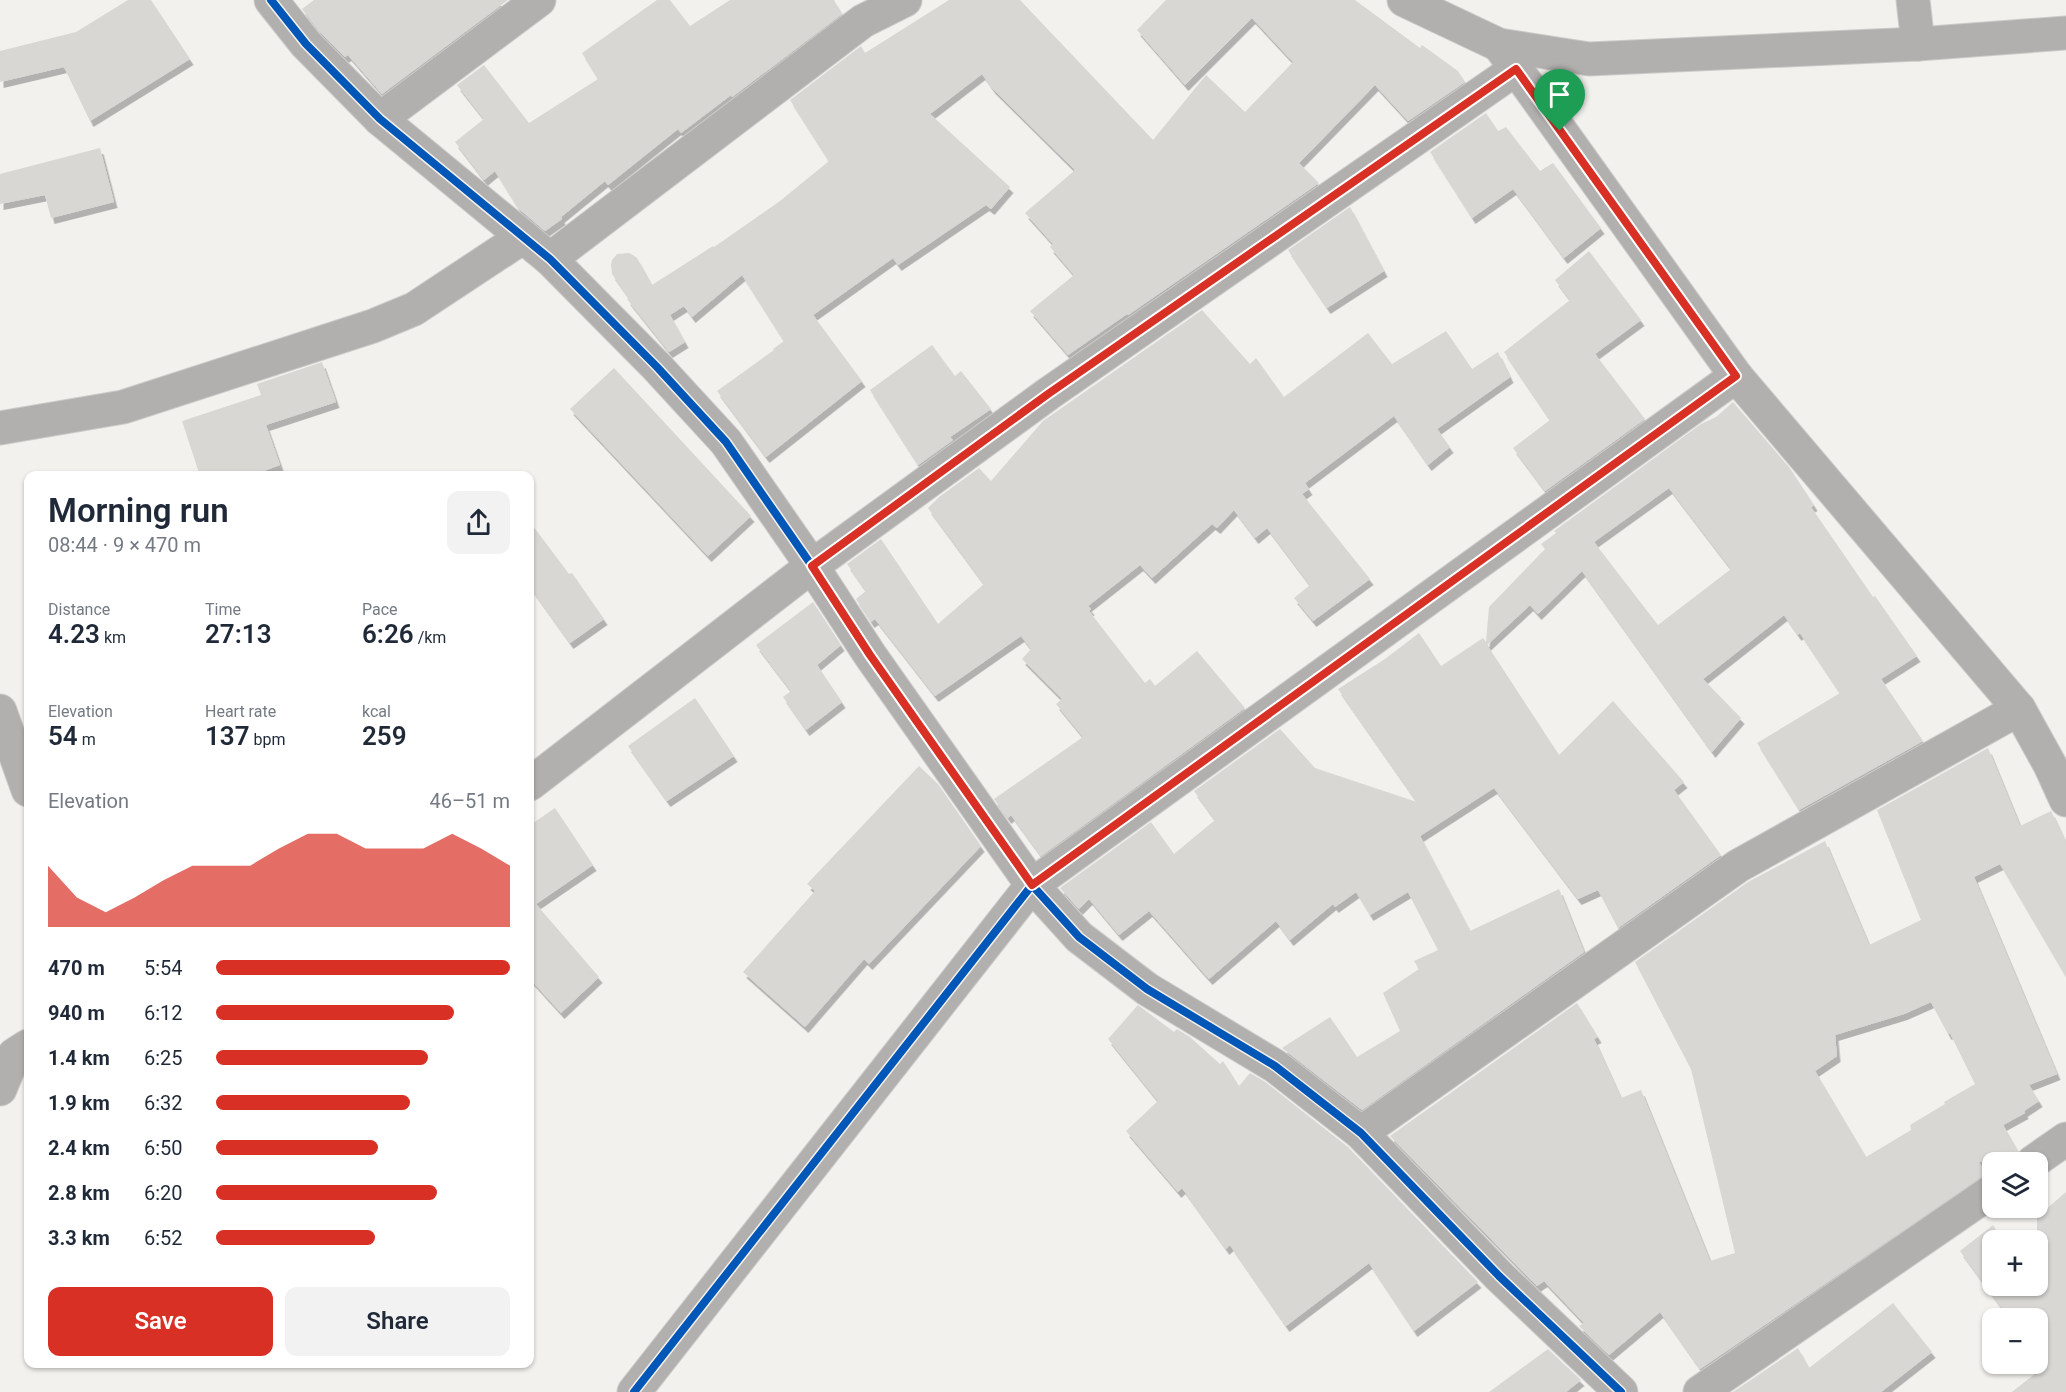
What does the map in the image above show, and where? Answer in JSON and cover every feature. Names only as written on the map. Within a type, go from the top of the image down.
[{"type":"street","points":[[271,0],[306,44],[380,119],[550,259],[657,367],[726,442],[870,655],[1032,885],[1079,937],[1147,989],[1275,1066],[1361,1133],[1499,1276],[1621,1392]]},
{"type":"street","points":[[380,119],[539,0]]},
{"type":"street","points":[[550,259],[863,21],[905,0]]},
{"type":"street","points":[[1404,0],[1507,57],[1736,376],[2019,709],[2050,765],[2066,800]]},
{"type":"street","points":[[1913,0],[1918,44]]},
{"type":"street","points":[[534,781],[812,566],[1507,57],[1589,59],[1918,44],[2066,33]]},
{"type":"street","points":[[0,428],[123,407],[373,326],[414,309],[523,237]]},
{"type":"street","points":[[634,1392],[1032,885],[1736,376]]},
{"type":"street","points":[[1361,1133],[1738,866],[2019,709]]},
{"type":"street","points":[[0,711],[24,779]]},
{"type":"street","points":[[0,1089],[14,1055],[24,1049]]},
{"type":"street","points":[[2047,1152],[2066,1139]]},
{"type":"street","points":[[1700,1392],[1982,1198]]},
{"type":"building","points":[[128,0],[151,0],[190,59],[90,121],[64,67],[0,82],[0,51],[76,32]]},
{"type":"building","points":[[314,0],[508,0],[382,94],[348,55],[345,57],[320,32],[302,9]]},
{"type":"building","points":[[657,0],[670,0],[690,26],[730,0],[834,0],[842,14],[681,133],[678,129],[608,185],[605,181],[545,231],[518,208],[495,171],[484,180],[455,142],[484,119],[457,85],[484,65],[529,123],[598,79],[582,53]]},
{"type":"building","points":[[949,0],[1020,0],[1153,140],[1206,75],[1245,112],[1293,62],[1252,18],[1185,85],[1137,30],[1166,0],[1355,0],[1420,48],[1422,45],[1458,71],[1465,82],[1408,121],[1375,85],[1299,163],[1319,183],[1068,355],[1030,311],[1074,275],[1050,247],[1053,244],[1025,213],[1075,170],[992,88],[982,74],[930,114],[1010,187],[991,209],[986,205],[898,265],[893,258],[813,315],[862,381],[766,457],[717,391],[784,341],[742,275],[692,317],[684,306],[670,315],[685,342],[669,352],[627,299],[629,298],[612,274],[612,260],[617,254],[633,255],[652,285],[714,247],[780,201],[829,161],[790,100],[861,46],[865,53]]},
{"type":"building","points":[[1486,113],[1498,131],[1506,127],[1540,171],[1553,163],[1601,228],[1564,258],[1513,189],[1472,218],[1430,152]]},
{"type":"building","points":[[100,148],[114,202],[51,218],[45,195],[0,204],[0,174]]},
{"type":"building","points":[[1350,207],[1384,271],[1327,308],[1288,250]]},
{"type":"building","points":[[1589,251],[1641,320],[1595,354],[1645,419],[1545,491],[1513,448],[1550,420],[1504,352],[1570,300],[1555,280]]},
{"type":"building","points":[[1202,310],[1250,364],[1256,358],[1284,397],[1368,333],[1392,364],[1446,331],[1472,369],[1498,352],[1510,377],[1437,429],[1450,447],[1428,465],[1394,416],[1305,483],[1309,489],[1302,494],[1370,579],[1313,621],[1294,598],[1310,585],[1267,528],[1255,538],[1234,510],[1217,528],[1212,524],[1152,578],[1140,565],[1088,606],[1091,609],[1089,611],[1145,683],[1150,679],[1155,686],[1197,651],[1245,708],[1041,856],[1011,815],[1008,818],[994,799],[1083,737],[1056,704],[1062,699],[1022,659],[1031,649],[1021,636],[935,696],[875,619],[871,622],[856,599],[866,591],[847,564],[881,539],[938,624],[984,584],[928,508],[939,497],[979,468],[991,481],[1043,421]]},
{"type":"building","points":[[932,345],[955,376],[961,371],[991,409],[950,437],[953,440],[918,465],[870,390]]},
{"type":"building","points":[[322,362],[336,402],[266,425],[280,465],[264,471],[198,471],[182,421],[261,395],[257,384]]},
{"type":"building","points":[[614,368],[751,516],[708,556],[570,409]]},
{"type":"building","points":[[1733,402],[1789,467],[1814,505],[1811,507],[1917,656],[1881,679],[1923,741],[1799,810],[1757,743],[1840,693],[1800,633],[1798,635],[1784,615],[1703,679],[1741,718],[1712,752],[1582,571],[1538,614],[1530,605],[1487,645],[1559,755],[1613,701],[1684,782],[1674,790],[1721,855],[1618,928],[1598,890],[1578,899],[1494,788],[1420,836],[1470,931],[1559,889],[1584,952],[1362,1110],[1282,1048],[1330,1017],[1357,1057],[1400,1031],[1383,993],[1419,969],[1414,961],[1438,950],[1408,892],[1370,915],[1356,892],[1335,907],[1333,904],[1290,940],[1276,921],[1209,979],[1149,911],[1119,935],[1089,899],[1079,909],[1060,888],[1151,822],[1174,854],[1215,820],[1194,791],[1280,729],[1315,768],[1417,802],[1338,689],[1385,659],[1419,633],[1441,666],[1483,638],[1486,642],[1489,607],[1545,549],[1541,544],[1556,533],[1554,531],[1701,424],[1716,417]],"holes":[[[1669,488],[1731,569],[1658,625],[1594,542]]]},
{"type":"building","points":[[534,527],[569,574],[572,573],[604,619],[570,643],[534,593]]},
{"type":"building","points":[[813,602],[841,645],[817,665],[842,702],[806,730],[783,697],[791,691],[756,645]]},
{"type":"building","points":[[695,698],[734,756],[667,801],[628,746]]},
{"type":"building","points":[[1988,748],[2020,826],[2051,811],[2066,843],[2066,977],[2000,864],[1974,877],[2057,1074],[2029,1085],[2039,1101],[2024,1111],[2025,1113],[2003,1125],[2018,1152],[1982,1152],[1982,1162],[1979,1162],[1982,1167],[1982,1177],[1700,1369],[1660,1312],[1609,1355],[1579,1326],[1584,1323],[1544,1281],[1537,1286],[1390,1136],[1577,1003],[1598,1037],[1594,1039],[1621,1098],[1641,1090],[1710,1261],[1735,1253],[1691,1069],[1635,962],[1748,882],[1825,841],[1869,945],[1921,920],[1877,810]],"holes":[[[1931,1002],[1948,1034],[1950,1033],[1975,1084],[1910,1125],[1911,1130],[1866,1157],[1815,1071],[1837,1056],[1835,1035],[1904,1014]]]},
{"type":"building","points":[[919,766],[938,784],[981,846],[869,964],[864,959],[805,1027],[743,972],[815,891],[807,884]]},
{"type":"building","points":[[555,808],[593,865],[536,904],[599,977],[561,1013],[534,983],[534,822]]},
{"type":"building","points":[[1138,1005],[1174,1032],[1177,1029],[1190,1037],[1220,1064],[1223,1061],[1239,1086],[1250,1073],[1264,1081],[1348,1147],[1478,1282],[1414,1331],[1369,1263],[1286,1326],[1230,1245],[1226,1249],[1182,1188],[1178,1192],[1126,1131],[1158,1101],[1108,1039]]},
{"type":"building","points":[[2066,1192],[2066,1392],[2012,1392],[2034,1374],[2048,1374],[2048,1308],[2002,1308],[1993,1296],[2048,1296],[2048,1230],[2037,1230],[2037,1218],[2048,1218],[2048,1208]]},
{"type":"building","points":[[1993,1225],[1996,1230],[1987,1230]]},
{"type":"building","points":[[1982,1234],[1982,1281],[1960,1251]]},
{"type":"building","points":[[1893,1303],[1932,1352],[1881,1392],[1733,1392],[1798,1348],[1809,1368]]},
{"type":"building","points":[[1548,1349],[1581,1380],[1566,1392],[1489,1392]]},
{"type":"cycle path","points":[[271,0],[306,44],[380,119],[550,259],[657,367],[726,442],[870,655],[1032,885],[1079,937],[1147,989],[1275,1066],[1361,1133],[1499,1276],[1621,1392]]},
{"type":"cycle path","points":[[634,1392],[1032,885],[1736,376]]},
{"type":"route","points":[[1516,69],[1560,131],[1736,376],[1032,885],[870,655],[812,566],[1048,394],[1516,69]]}]
